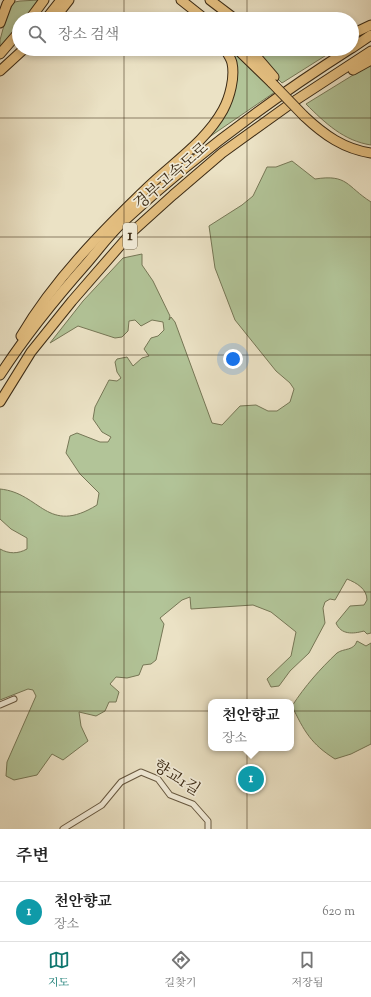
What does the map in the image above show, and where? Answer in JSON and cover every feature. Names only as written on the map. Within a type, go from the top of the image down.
[{"type":"highway","points":[[0,21],[4,0]]},
{"type":"highway","points":[[0,21],[10,0]]},
{"type":"highway","points":[[35,12],[44,0]]},
{"type":"highway","points":[[43,12],[52,0]]},
{"type":"highway","points":[[52,12],[61,0]]},
{"type":"highway","points":[[60,12],[69,0]]},
{"type":"highway","points":[[180,0],[196,12]]},
{"type":"highway","points":[[186,0],[198,12]]},
{"type":"highway","points":[[213,3],[221,12]]},
{"type":"highway","points":[[213,3],[225,12]]},
{"type":"highway","points":[[359,31],[371,25]]},
{"type":"highway","name":"경부고속도로","points":[[359,43],[371,36]]},
{"type":"highway","points":[[0,54],[12,40]]},
{"type":"highway","name":"경부고속도로","points":[[0,402],[31,352],[72,301],[127,238],[173,195],[222,153],[293,102],[371,51]]},
{"type":"highway","points":[[0,71],[12,52]]},
{"type":"highway","points":[[5,62],[14,56]]},
{"type":"highway","points":[[0,371],[28,324],[58,283],[90,246],[149,186],[203,137],[215,122],[224,109],[230,88],[232,62],[229,56]]},
{"type":"highway","points":[[245,56],[274,81],[325,134],[338,142],[361,151],[371,152]]},
{"type":"highway","points":[[255,56],[274,81]]},
{"type":"highway","name":"경부고속도로","points":[[0,375],[20,345],[62,292],[122,222],[208,149],[261,108],[339,56]]},
{"type":"highway","points":[[222,153],[371,60]]},
{"type":"highway","points":[[306,114],[335,135],[354,144],[371,147]]},
{"type":"street","points":[[0,705],[14,700]]},
{"type":"street","name":"향교1길","points":[[63,829],[102,805],[121,782],[141,772],[158,779],[170,795],[193,804],[208,821],[208,829]]},
{"type":"green space","points":[[40,0],[30,12],[12,12],[12,33],[0,48],[0,40],[10,3]]},
{"type":"green space","points":[[232,56],[237,56],[275,92],[199,144],[228,105]]},
{"type":"green space","points":[[260,56],[325,56],[282,83],[267,68]]},
{"type":"green space","points":[[371,64],[371,145],[352,140],[336,130],[320,118],[306,104]]},
{"type":"green space","points":[[292,161],[315,179],[334,178],[341,180],[371,202],[371,633],[367,634],[364,631],[356,633],[344,632],[336,623],[350,606],[364,605],[367,600],[367,596],[361,587],[347,579],[335,600],[330,599],[325,602],[323,608],[325,623],[309,653],[290,671],[279,686],[271,687],[267,679],[291,656],[296,632],[271,612],[253,605],[191,609],[190,597],[182,600],[160,618],[164,624],[156,660],[151,664],[143,665],[139,675],[127,678],[116,677],[110,684],[119,692],[116,702],[109,702],[105,711],[96,716],[79,712],[81,726],[88,741],[63,760],[52,754],[37,775],[14,780],[6,776],[7,762],[36,696],[33,690],[28,689],[0,700],[0,549],[14,553],[24,551],[27,549],[27,538],[11,529],[0,519],[0,489],[14,492],[55,515],[67,516],[80,513],[97,505],[99,493],[80,474],[66,453],[70,436],[77,433],[100,442],[108,442],[111,437],[102,432],[93,419],[95,407],[109,380],[117,381],[121,378],[117,372],[115,362],[117,359],[127,357],[133,366],[142,358],[149,356],[144,349],[151,338],[158,336],[164,330],[163,322],[152,320],[141,326],[135,320],[129,321],[128,331],[122,337],[115,338],[78,326],[50,343],[83,301],[123,258],[142,254],[142,265],[153,281],[170,316],[169,320],[171,317],[175,322],[212,423],[222,425],[240,406],[256,405],[268,411],[277,411],[290,402],[294,389],[290,383],[276,371],[235,320],[215,268],[209,226],[242,205],[253,196],[267,167],[276,167]]},
{"type":"green space","points":[[357,641],[366,646],[371,643],[371,744],[351,754],[335,759],[320,748],[309,736],[300,723],[294,710],[294,703],[307,685],[337,653],[356,644]]},
{"type":"place","name":"천안향교","points":[[251,779]]}]
